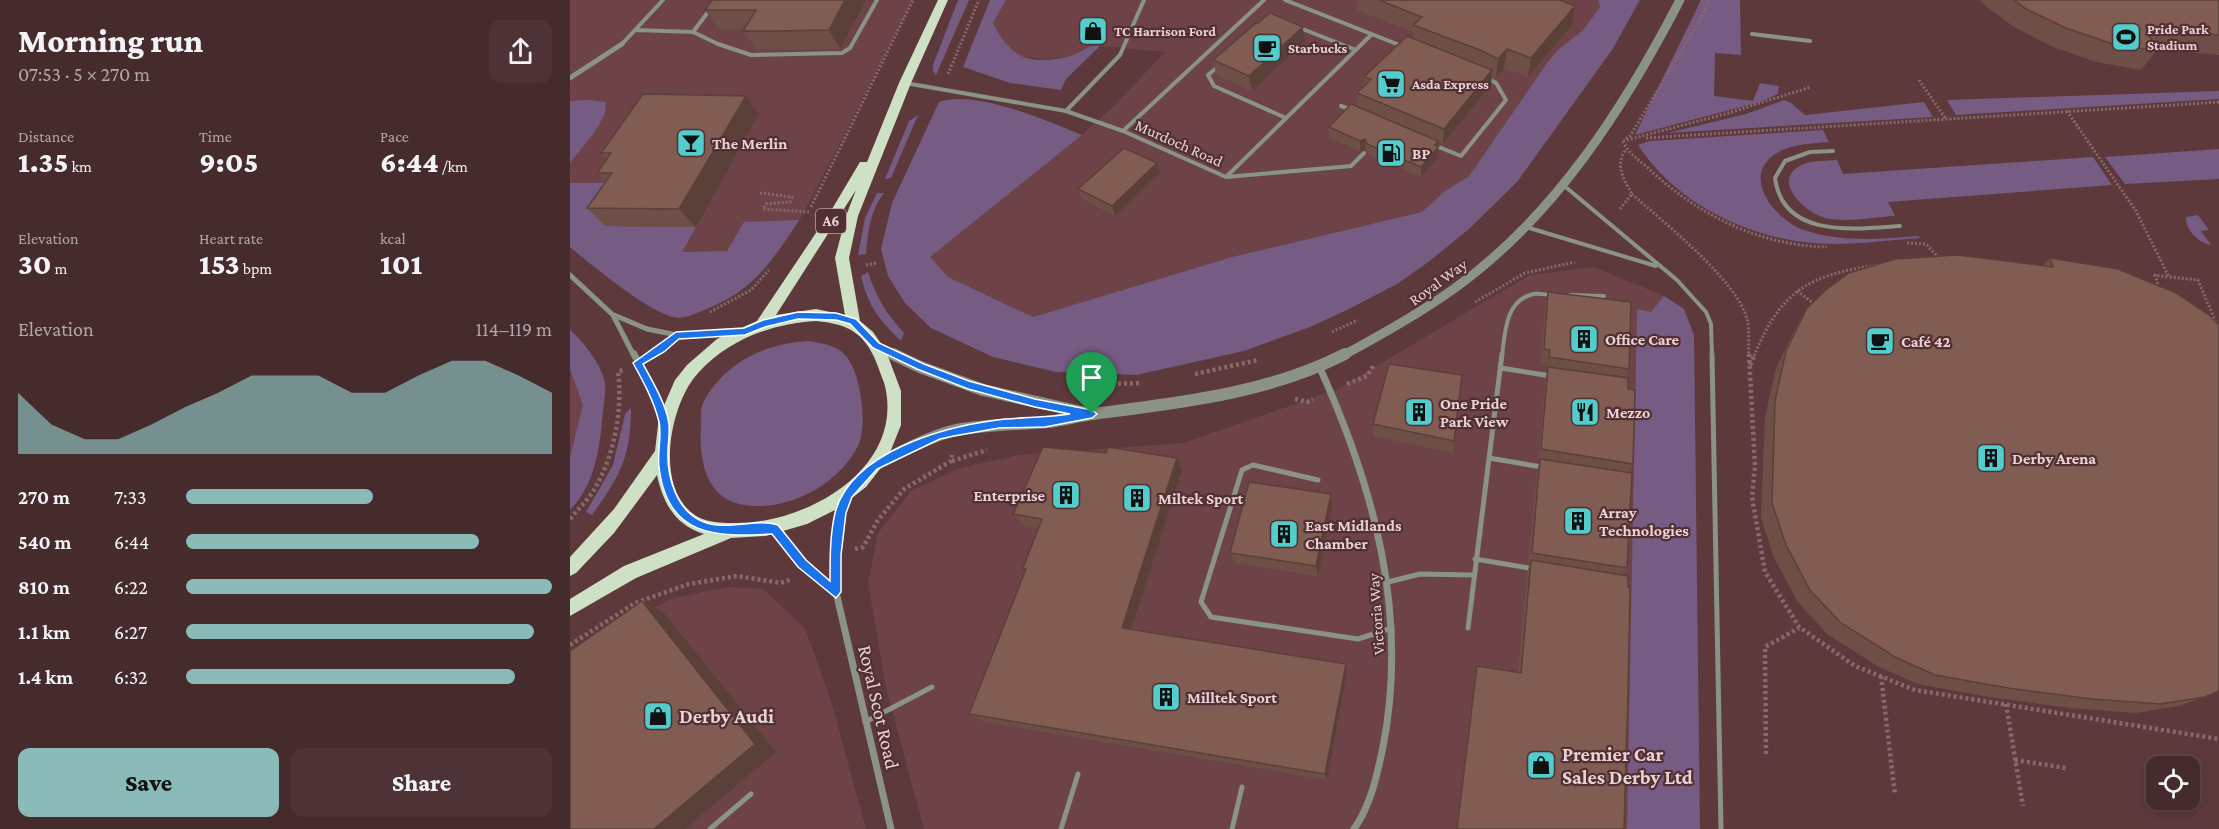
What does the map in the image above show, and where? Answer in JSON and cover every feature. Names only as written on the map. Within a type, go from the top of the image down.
[{"type":"main road","name":"A6","points":[[853,321],[836,317],[798,316],[763,323],[715,349],[696,365],[680,384],[671,400],[664,423],[662,453],[666,481],[675,503],[691,521],[706,528],[731,531],[774,529],[818,512],[848,494],[874,465],[886,445],[895,417],[892,382],[876,346],[853,321],[842,258],[852,216],[905,83],[943,0]]},
{"type":"main road","name":"A6","points":[[763,323],[837,212],[892,115]]},
{"type":"main road","name":"A6","points":[[570,568],[602,537],[637,495],[662,453]]},
{"type":"main road","name":"A6","points":[[570,608],[630,572],[731,531]]},
{"type":"street","name":"Royal Way","points":[[874,465],[938,436],[954,432],[999,424],[1045,422],[1195,402],[1236,392],[1319,366],[1395,329],[1425,311],[1479,270],[1526,226],[1562,184],[1622,102],[1658,43],[1680,0]]},
{"type":"street","points":[[570,78],[622,44]]},
{"type":"street","points":[[570,275],[614,315],[647,329],[676,335],[745,332]]},
{"type":"street","points":[[614,315],[650,385],[664,423]]},
{"type":"street","name":"Royal Way","points":[[876,346],[920,367],[983,390],[1092,414]]},
{"type":"street","name":"Victoria Way","points":[[1319,366],[1337,403],[1357,457],[1376,521],[1388,582],[1392,628],[1393,669],[1386,740],[1371,792],[1354,829]]},
{"type":"street","name":"Royal Scot Road","points":[[848,494],[840,513],[835,555],[836,592],[891,829]]},
{"type":"street","points":[[774,529],[802,564],[836,592]]},
{"type":"lane","points":[[622,44],[663,0]]},
{"type":"lane","points":[[693,32],[717,0]]},
{"type":"lane","points":[[635,30],[693,32],[718,44],[751,55],[842,53],[850,48],[877,0]]},
{"type":"lane","points":[[1066,111],[1120,54],[1144,0]]},
{"type":"lane","points":[[1123,130],[1264,0]]},
{"type":"lane","points":[[1285,0],[1403,46]]},
{"type":"lane","points":[[1296,26],[1356,50]]},
{"type":"lane","points":[[1752,34],[1810,41]]},
{"type":"lane","points":[[1226,177],[1371,35]]},
{"type":"lane","points":[[1223,62],[1208,75],[1214,86],[1286,118]]},
{"type":"lane","points":[[1428,143],[1461,156],[1506,100],[1496,83],[1477,73]]},
{"type":"lane","name":"Murdoch Road","points":[[905,83],[1066,111],[1123,130],[1226,177],[1351,166],[1364,153]]},
{"type":"lane","points":[[1341,106],[1360,114]]},
{"type":"lane","points":[[1833,151],[1810,152],[1785,161],[1775,178],[1779,197],[1792,212],[1818,226],[1846,229],[1900,226]]},
{"type":"lane","points":[[1562,184],[1677,280],[1706,312],[1711,324],[1721,829]]},
{"type":"lane","points":[[1526,226],[1659,267]]},
{"type":"lane","points":[[1468,628],[1506,326],[1513,306],[1533,294],[1557,295]]},
{"type":"lane","points":[[1569,295],[1604,296]]},
{"type":"lane","points":[[1501,368],[1556,376]]},
{"type":"lane","points":[[1489,458],[1546,467]]},
{"type":"lane","points":[[1318,480],[1253,465],[1242,470],[1201,602],[1211,617],[1358,639],[1392,628]]},
{"type":"lane","points":[[1475,559],[1542,570]]},
{"type":"lane","points":[[1388,582],[1405,575],[1433,572],[1473,575]]},
{"type":"lane","points":[[865,722],[932,687]]},
{"type":"lane","points":[[1061,829],[1078,774]]},
{"type":"lane","points":[[1232,829],[1242,788]]},
{"type":"lane","points":[[710,829],[751,795]]},
{"type":"path","points":[[803,220],[913,0]]},
{"type":"path","points":[[943,89],[979,0]]},
{"type":"path","points":[[1623,141],[1630,136],[1700,20],[1709,0]]},
{"type":"path","points":[[1919,80],[1946,119]]},
{"type":"path","points":[[1646,138],[1662,131],[1754,107],[1811,87]]},
{"type":"path","points":[[1623,141],[2219,102]]},
{"type":"path","points":[[2067,111],[2136,211],[2169,277]]},
{"type":"path","points":[[1623,141],[1626,150],[1636,156],[1654,176],[1689,203],[1723,222],[1774,240],[1820,248],[1831,247]]},
{"type":"path","points":[[760,194],[792,197],[790,202],[766,204],[763,209],[809,212]]},
{"type":"path","points":[[1632,194],[1715,271],[1735,293],[1747,319],[1755,466],[1752,497],[1765,572],[1799,627],[1855,666],[1915,690],[2219,740]]},
{"type":"path","points":[[1898,243],[1925,242],[1933,247],[1941,262],[1930,261]]},
{"type":"path","points":[[1750,366],[1770,321],[1797,291],[1809,282],[1838,270],[1886,264]]},
{"type":"path","points":[[676,335],[690,320],[723,308],[751,290],[772,266]]},
{"type":"path","points":[[2148,287],[2160,288],[2155,275],[2198,280],[2219,330]]},
{"type":"path","points":[[1797,291],[1816,306]]},
{"type":"path","points":[[1327,335],[1359,320]]},
{"type":"path","points":[[1192,375],[1261,360]]},
{"type":"path","points":[[570,519],[595,488],[614,440],[620,387],[618,372],[638,363]]},
{"type":"path","points":[[1064,385],[1146,383]]},
{"type":"path","points":[[1766,754],[1765,647],[1799,627]]},
{"type":"path","points":[[1881,676],[1895,795]]},
{"type":"path","points":[[2006,704],[2023,806]]},
{"type":"path","points":[[2015,760],[2067,768]]},
{"type":"shaded area","points":[[570,0],[913,0],[802,216],[785,242],[736,271],[570,236]]},
{"type":"shaded area","points":[[958,0],[969,0],[936,75],[933,65]]},
{"type":"shaded area","points":[[990,0],[1006,0],[993,23],[1007,44],[1023,56],[1043,60],[1056,59],[1074,55],[1092,46],[1100,46],[1066,79],[1061,90],[1010,83],[963,67]]},
{"type":"shaded area","points":[[1006,0],[1598,0],[1600,7],[1583,30],[1559,49],[1547,63],[1469,176],[1445,191],[1422,212],[1232,257],[1033,317],[948,277],[929,257],[1082,135],[1114,106],[1165,52],[1093,45],[1071,56],[1042,59],[1016,55],[1001,40],[993,23]]},
{"type":"shaded area","points":[[1598,0],[1640,0],[1612,50],[1517,182],[1469,229],[1427,263],[1397,284],[1310,327],[1244,351],[1136,375],[1056,372],[993,357],[931,328],[905,303],[888,276],[881,249],[892,203],[939,102],[954,99],[991,103],[1031,115],[1082,135],[930,257],[948,277],[1033,317],[1232,257],[1422,212],[1445,191],[1469,176],[1547,63],[1559,49],[1583,30],[1600,7]]},
{"type":"shaded area","points":[[1701,0],[1740,0],[1741,55],[1715,53],[1714,96],[1753,101],[1760,83],[1779,86],[1778,94],[1760,102],[1635,135]]},
{"type":"shaded area","points":[[2219,91],[2219,99],[1956,115],[1947,100]]},
{"type":"shaded area","points":[[1784,100],[1805,115],[1924,102],[1933,117],[1667,133],[1746,114]]},
{"type":"shaded area","points":[[570,101],[605,102],[606,109],[594,133],[570,163]]},
{"type":"shaded area","points":[[918,115],[891,178],[885,179],[909,121]]},
{"type":"shaded area","points":[[1823,130],[1829,142],[1788,148],[1774,155],[1762,169],[1763,190],[1775,210],[1801,229],[1830,236],[1859,239],[1919,236],[1920,238],[1832,244],[1804,242],[1749,229],[1698,204],[1675,187],[1638,145],[1650,141]]},
{"type":"shaded area","points":[[2219,149],[2219,179],[2125,184],[2105,157]]},
{"type":"shaded area","points":[[2093,157],[2112,185],[1888,202],[1895,216],[1851,220],[1825,218],[1816,215],[1799,202],[1789,186],[1789,178],[1794,170],[1816,161],[1837,160],[1843,174]]},
{"type":"shaded area","points":[[570,183],[608,183],[606,226],[696,227],[682,252],[727,251],[744,222],[799,220],[770,262],[748,285],[721,303],[693,315],[677,318],[635,297],[570,247]]},
{"type":"shaded area","points":[[877,193],[884,193],[873,214],[866,254],[858,255],[865,218]]},
{"type":"shaded area","points":[[2198,215],[2209,230],[2201,231],[2211,245],[2198,239],[2188,227],[2186,217]]},
{"type":"shaded area","points":[[1593,267],[1664,296],[1684,309],[1698,829],[924,829],[887,692],[868,583],[878,533],[911,491],[960,468],[1019,455],[1183,443],[1336,390],[1530,275]]},
{"type":"shaded area","points":[[868,272],[882,304],[904,333],[901,341],[880,319],[871,305],[861,276]]},
{"type":"shaded area","points":[[1664,296],[1684,309],[1694,335],[1700,829],[1627,829],[1637,309],[1651,312]]},
{"type":"shaded area","points":[[570,330],[580,339],[595,386],[570,467]]},
{"type":"shaded area","points":[[570,330],[595,359],[602,372],[605,390],[595,464],[586,488],[570,510],[570,457],[583,405],[570,369]]},
{"type":"shaded area","points":[[808,341],[837,349],[851,363],[861,399],[862,426],[858,446],[849,461],[837,474],[823,485],[790,501],[756,506],[739,504],[727,499],[711,483],[703,461],[701,411],[703,403],[711,389],[722,377],[747,358],[776,346]]},
{"type":"shaded area","points":[[631,408],[629,440],[622,465],[610,489],[592,515],[586,512],[613,465],[625,414]]},
{"type":"shaded area","points":[[729,587],[763,589],[805,628],[831,701],[866,829],[570,829],[572,650],[673,598]]},
{"type":"building","points":[[712,0],[845,0],[829,30],[743,31],[756,10],[705,10]]},
{"type":"building","points":[[1379,0],[1560,0],[1575,6],[1531,58],[1507,49],[1498,59],[1413,25],[1422,17]]},
{"type":"building","points":[[2014,0],[2219,0],[2219,35],[2146,27],[2156,51],[2110,43],[2066,28],[2026,9]]},
{"type":"building","points":[[1270,13],[1303,27],[1249,76],[1213,60],[1256,23]]},
{"type":"building","points":[[1407,36],[1492,70],[1444,129],[1357,93],[1371,79],[1364,77]]},
{"type":"building","name":"The Merlin","points":[[643,94],[746,96],[679,209],[587,208],[612,173],[597,173],[611,153],[601,153]]},
{"type":"building","points":[[1351,104],[1438,141],[1435,145],[1439,146],[1421,167],[1367,144],[1365,139],[1360,141],[1329,127]]},
{"type":"building","points":[[1124,148],[1157,163],[1112,206],[1078,189]]},
{"type":"building","name":"Derby Arena","points":[[1958,255],[2053,267],[2050,258],[2118,269],[2176,293],[2209,315],[2219,325],[2219,691],[2205,697],[2160,704],[2092,699],[2008,688],[1935,675],[1895,657],[1841,623],[1810,590],[1786,545],[1772,503],[1775,401],[1786,351],[1807,308],[1849,273],[1895,259]]},
{"type":"building","name":"Office Care","points":[[1548,292],[1631,302],[1629,369],[1549,357],[1550,350],[1544,349]]},
{"type":"building","name":"One Pride Park View","points":[[1389,364],[1462,375],[1454,441],[1373,424]]},
{"type":"building","points":[[1548,367],[1628,378],[1628,389],[1635,390],[1633,464],[1541,449]]},
{"type":"building","points":[[1043,447],[1106,453],[1108,447],[1177,458],[1122,628],[1346,664],[1325,774],[969,714],[1026,569],[1023,568],[1042,519],[1013,514]]},
{"type":"building","name":"Array Technologies","points":[[1540,459],[1632,473],[1627,568],[1532,553]]},
{"type":"building","name":"East Midlands Chamber","points":[[1249,482],[1331,494],[1316,566],[1230,553]]},
{"type":"building","name":"Premier Car Sales Derby Ltd","points":[[1531,560],[1628,576],[1628,587],[1630,587],[1624,829],[1457,829],[1477,666],[1521,673]]},
{"type":"building","name":"Derby Audi","points":[[642,601],[755,744],[654,829],[570,829],[570,651]]},
{"type":"place","name":"TC Harrison Ford","points":[[1093,31]]},
{"type":"place","name":"Pride Park Stadium","points":[[2126,37]]},
{"type":"place","name":"Starbucks","points":[[1267,48]]},
{"type":"place","name":"Asda Express","points":[[1391,84]]},
{"type":"place","name":"The Merlin","points":[[691,143]]},
{"type":"place","name":"BP","points":[[1391,153]]},
{"type":"place","name":"Office Care","points":[[1584,339]]},
{"type":"place","name":"Café 42","points":[[1880,341]]},
{"type":"place","name":"One Pride Park View","points":[[1419,412]]},
{"type":"place","name":"Mezzo","points":[[1585,412]]},
{"type":"place","name":"Derby Arena","points":[[1991,458]]},
{"type":"place","name":"Enterprise","points":[[1066,495]]},
{"type":"place","name":"Miltek Sport","points":[[1137,498]]},
{"type":"place","name":"Array Technologies","points":[[1578,521]]},
{"type":"place","name":"East Midlands Chamber","points":[[1284,534]]},
{"type":"place","name":"Milltek Sport","points":[[1166,697]]},
{"type":"place","name":"Derby Audi","points":[[658,716]]},
{"type":"place","name":"Premier Car Sales Derby Ltd","points":[[1541,765]]},
{"type":"route","points":[[798,316],[836,317],[853,321],[876,346],[920,367],[983,390],[1092,414],[1045,422],[975,427],[938,436],[874,465],[848,494],[840,513],[835,555],[836,592],[802,564],[774,529],[731,531],[706,528],[691,521],[684,514],[675,503],[666,481],[662,453],[664,423],[650,385],[638,363],[661,349],[676,335],[697,336],[745,332],[763,323],[798,316]]}]
